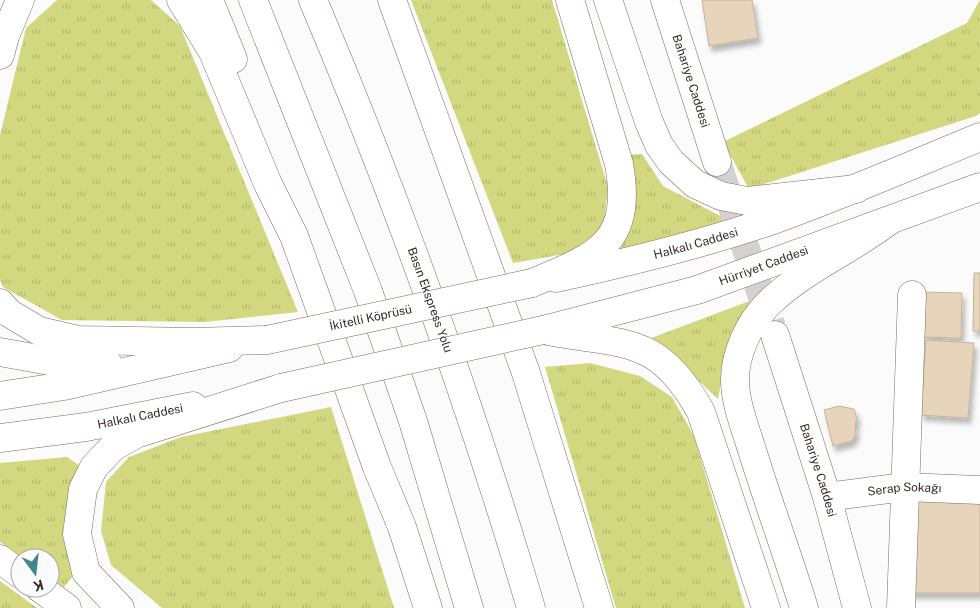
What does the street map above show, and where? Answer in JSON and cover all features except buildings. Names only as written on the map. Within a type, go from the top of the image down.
[{"type":"main road","points":[[0,55],[5,36],[20,0]]},
{"type":"main road","points":[[181,0],[213,52],[268,184],[294,236],[377,466],[402,527],[428,608]]},
{"type":"main road","points":[[209,0],[282,182],[294,236]]},
{"type":"main road","points":[[253,0],[368,291],[412,421],[470,608]]},
{"type":"main road","name":"Basın Ekspress Yolu","points":[[313,0],[398,210],[430,296],[461,383],[531,608]]},
{"type":"main road","points":[[392,0],[526,373],[599,608]]},
{"type":"main road","points":[[532,283],[583,262],[600,251],[611,237],[622,212],[623,188],[618,164],[570,0]]},
{"type":"main road","points":[[608,0],[649,122],[659,145],[671,162],[695,184],[721,196],[747,202],[856,189],[980,137]]},
{"type":"main road","name":"Bahariye Caddesi","points":[[665,0],[717,162]]},
{"type":"main road","name":"Hürriyet Caddesi","points":[[544,330],[697,290],[980,187]]},
{"type":"main road","name":"Halkalı Caddesi","points":[[532,283],[637,260],[705,242],[856,189]]},
{"type":"main road","points":[[804,608],[742,416],[735,381],[737,362],[741,344],[766,306],[794,282],[873,234],[889,221]]},
{"type":"main road","name":"İkitelli Köprüsü","points":[[267,340],[532,283]]},
{"type":"main road","points":[[900,608],[912,295]]},
{"type":"main road","points":[[0,302],[9,313],[39,331],[78,340],[193,342],[267,340]]},
{"type":"main road","points":[[120,608],[86,572],[77,534],[83,490],[94,467],[112,447],[136,434],[281,388],[544,330],[629,344],[654,354],[686,385],[701,412],[766,608]]},
{"type":"main road","name":"Bahariye Caddesi","points":[[775,335],[827,497],[857,608]]},
{"type":"main road","points":[[0,396],[64,386],[267,340]]},
{"type":"main road","points":[[0,352],[72,365],[160,363]]},
{"type":"main road","name":"Halkalı Caddesi","points":[[0,438],[86,427],[281,388]]},
{"type":"main road","points":[[377,466],[414,608]]},
{"type":"main road","name":"Serap Sokağı","points":[[827,497],[904,487],[980,490]]},
{"type":"main road","points":[[54,598],[67,608]]},
{"type":"green space","points":[[57,0],[151,0],[180,26],[298,312],[205,322],[62,320],[3,287],[0,280],[0,135],[26,28]]},
{"type":"green space","points":[[411,0],[552,0],[608,187],[604,222],[582,251],[513,263]]},
{"type":"green space","points":[[980,0],[980,113],[976,116],[749,189],[723,142],[967,23]]},
{"type":"green space","points":[[642,154],[663,186],[728,220],[620,251],[631,208],[627,155]]},
{"type":"green space","points":[[760,297],[725,361],[718,399],[682,365],[646,340]]},
{"type":"green space","points":[[590,363],[640,376],[672,397],[694,436],[745,608],[616,608],[545,367]]},
{"type":"green space","points":[[331,407],[394,608],[162,608],[111,565],[101,531],[106,482],[129,457],[181,437]]},
{"type":"green space","points":[[67,457],[83,468],[70,493],[63,528],[73,576],[64,587],[60,584],[60,548],[10,549],[0,542],[0,463]]},
{"type":"green space","points":[[0,581],[10,588],[10,598],[23,598],[37,608],[0,608]]},
{"type":"tunnel","points":[[717,162],[772,327]]}]
